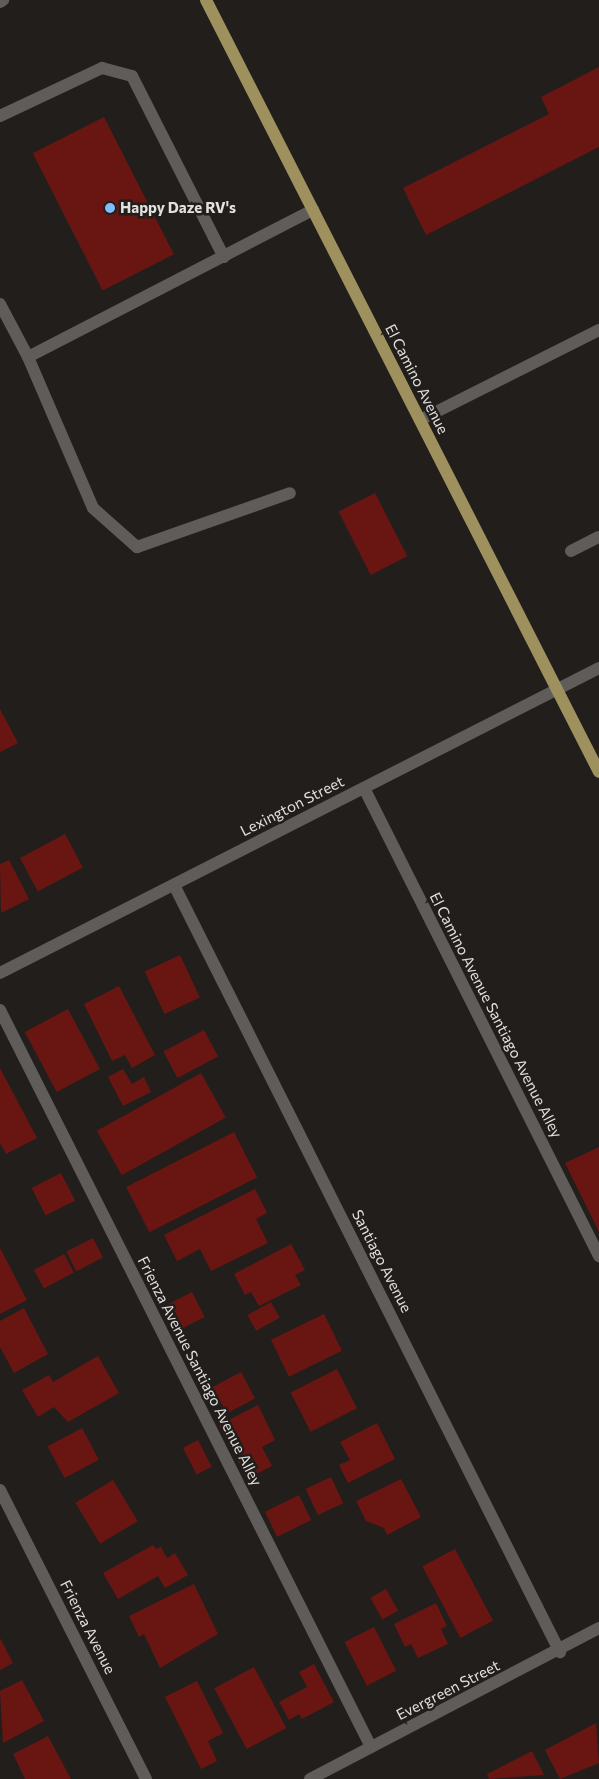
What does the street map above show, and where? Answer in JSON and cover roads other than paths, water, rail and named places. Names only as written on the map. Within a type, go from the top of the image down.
[{"type":"main road","name":"El Camino Avenue","points":[[206,0],[599,772]]},
{"type":"street","points":[[0,116],[102,68],[132,76],[224,257]]},
{"type":"street","points":[[28,357],[313,210]]},
{"type":"street","points":[[0,304],[28,357],[93,508],[137,546],[290,493]]},
{"type":"street","points":[[420,420],[599,330]]},
{"type":"street","points":[[571,551],[599,537]]},
{"type":"street","name":"Lexington Street","points":[[0,973],[599,668]]},
{"type":"street","name":"El Camino Avenue Santiago Avenue Alley","points":[[364,788],[599,1256]]},
{"type":"street","name":"Santiago Avenue","points":[[174,885],[560,1652]]},
{"type":"street","name":"Frienza Avenue Santiago Avenue Alley","points":[[0,1010],[371,1747]]},
{"type":"street","name":"Frienza Avenue","points":[[0,1490],[146,1779]]},
{"type":"street","name":"Evergreen Street","points":[[310,1779],[560,1652],[599,1628]]},
{"type":"place","name":"Happy Daze RV's","points":[[110,208]]}]
